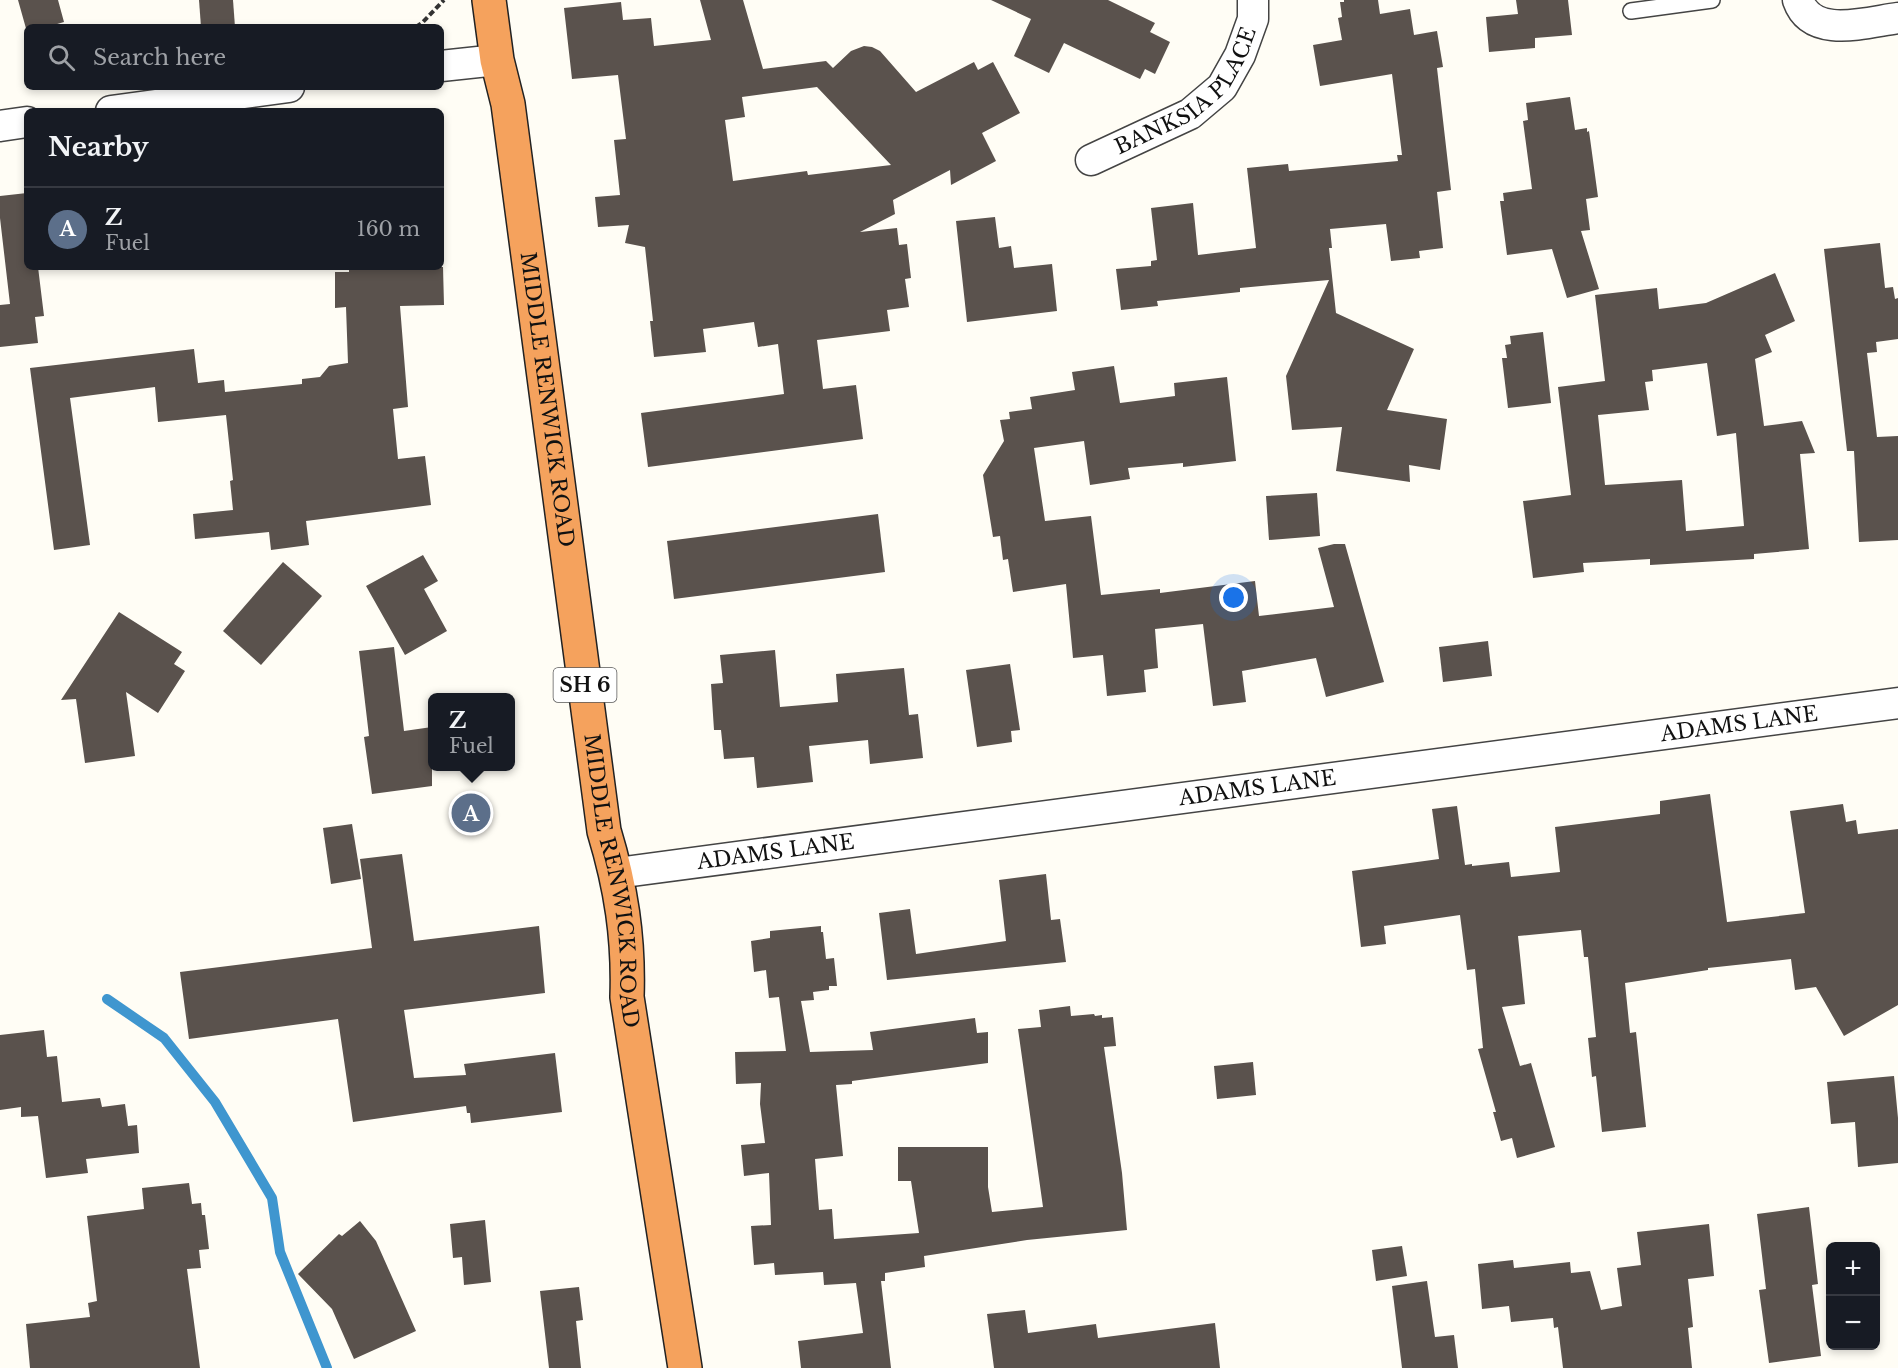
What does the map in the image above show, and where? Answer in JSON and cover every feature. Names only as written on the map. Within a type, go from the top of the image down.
[{"type":"highway","name":"MIDDLE RENWICK ROAD","points":[[489,0],[496,60],[510,115],[604,831],[617,873],[628,956],[627,997],[685,1368]]},
{"type":"street","name":"BANKSIA PLACE","points":[[1090,160],[1190,114],[1222,87],[1243,46],[1252,19],[1253,0]]},
{"type":"street","points":[[1798,0],[1800,7],[1811,18],[1833,26],[1898,18]]},
{"type":"street","points":[[444,66],[496,60]]},
{"type":"street","points":[[133,108],[267,90]]},
{"type":"street","points":[[0,126],[24,122]]},
{"type":"street","name":"ADAMS LANE","points":[[617,873],[1898,703]]},
{"type":"lane","points":[[1631,11],[1712,0]]},
{"type":"path","points":[[420,24],[444,0]]},
{"type":"building","points":[[18,0],[58,0],[64,22],[25,24]]},
{"type":"building","points":[[199,0],[233,0],[235,24],[201,24]]},
{"type":"building","points":[[700,0],[743,0],[763,69],[826,61],[833,68],[851,51],[864,46],[872,47],[880,51],[916,92],[974,62],[978,70],[993,62],[1020,113],[982,133],[996,161],[951,185],[950,170],[893,200],[895,214],[860,232],[897,228],[899,245],[907,244],[911,278],[905,279],[909,307],[887,310],[890,331],[817,340],[823,389],[856,385],[863,439],[648,467],[641,413],[784,394],[778,344],[758,347],[754,322],[703,329],[706,352],[654,357],[650,321],[653,321],[645,247],[625,243],[629,225],[598,227],[595,197],[620,195],[614,140],[626,139],[618,75],[572,79],[564,8],[621,2],[623,20],[651,18],[654,46],[711,40]],"holes":[[[817,87],[891,165],[808,175],[807,171],[733,181],[725,120],[745,117],[742,97]]]},
{"type":"building","points":[[991,0],[1108,0],[1155,23],[1150,32],[1170,42],[1155,74],[1145,69],[1140,79],[1064,43],[1049,73],[1014,56],[1031,19]]},
{"type":"building","points":[[1378,0],[1380,14],[1410,9],[1414,35],[1437,31],[1443,67],[1437,68],[1451,190],[1437,192],[1443,248],[1419,251],[1420,258],[1391,261],[1386,224],[1330,229],[1332,248],[1329,248],[1336,313],[1414,349],[1387,410],[1447,419],[1440,470],[1409,465],[1410,482],[1336,471],[1342,427],[1292,430],[1286,376],[1329,280],[1240,288],[1240,292],[1157,301],[1158,306],[1121,310],[1116,269],[1151,266],[1151,261],[1157,260],[1151,208],[1193,203],[1198,255],[1256,248],[1247,168],[1288,164],[1289,171],[1398,161],[1397,155],[1402,155],[1392,74],[1320,86],[1313,45],[1342,40],[1338,18],[1342,17],[1340,2]]},
{"type":"building","points":[[1516,0],[1568,0],[1572,35],[1535,38],[1535,48],[1489,52],[1486,17],[1518,14]]},
{"type":"building","points":[[1570,97],[1575,130],[1587,128],[1587,132],[1589,131],[1598,197],[1586,199],[1590,230],[1581,231],[1599,289],[1567,298],[1552,249],[1507,255],[1500,201],[1504,201],[1503,193],[1532,189],[1523,121],[1528,120],[1526,103]]},
{"type":"building","points":[[24,193],[24,270],[38,270],[44,316],[35,317],[38,343],[0,347],[0,305],[10,304],[0,218],[0,196]]},
{"type":"building","points":[[995,217],[999,248],[1011,246],[1014,268],[1052,264],[1057,311],[967,322],[956,221]]},
{"type":"building","points":[[1880,243],[1885,288],[1893,287],[1895,299],[1898,298],[1898,339],[1876,342],[1877,352],[1867,353],[1877,437],[1898,436],[1898,540],[1859,542],[1854,451],[1847,451],[1824,249]]},
{"type":"building","points":[[349,270],[443,270],[444,305],[400,306],[408,407],[393,409],[398,459],[425,456],[431,505],[306,521],[309,545],[271,550],[269,532],[195,539],[193,514],[233,510],[230,481],[233,480],[226,415],[158,422],[155,387],[70,398],[90,545],[54,550],[30,368],[194,349],[198,383],[224,380],[225,392],[302,384],[302,379],[320,377],[329,366],[348,363],[346,307],[335,308],[335,272],[349,272]]},
{"type":"building","points":[[1775,273],[1795,321],[1765,335],[1772,352],[1755,359],[1764,426],[1802,421],[1815,453],[1800,454],[1809,549],[1754,554],[1754,559],[1650,565],[1650,559],[1583,563],[1584,572],[1533,578],[1523,501],[1571,495],[1558,387],[1605,381],[1595,295],[1657,288],[1659,309],[1706,303]],"holes":[[[1707,363],[1717,436],[1736,433],[1744,526],[1686,531],[1682,480],[1605,485],[1598,415],[1649,410],[1645,382],[1653,381],[1652,370]]]},
{"type":"building","points":[[1543,332],[1551,403],[1508,408],[1502,358],[1507,358],[1505,345],[1511,344],[1510,336]]},
{"type":"building","points":[[1114,366],[1120,403],[1175,396],[1174,383],[1227,377],[1236,461],[1183,467],[1183,463],[1128,468],[1130,479],[1090,485],[1084,441],[1034,448],[1045,521],[1091,516],[1101,595],[1160,589],[1160,593],[1255,581],[1259,616],[1334,607],[1318,548],[1345,544],[1384,682],[1326,697],[1316,658],[1242,671],[1246,702],[1213,706],[1203,624],[1155,629],[1158,668],[1144,670],[1146,692],[1107,696],[1103,655],[1073,658],[1066,584],[1013,592],[1008,559],[1003,560],[1000,536],[993,537],[983,475],[1004,441],[1000,420],[1010,419],[1009,412],[1032,409],[1030,397],[1075,390],[1072,372]]},
{"type":"building","points":[[1317,493],[1320,536],[1269,540],[1266,496]]},
{"type":"building","points":[[878,514],[885,572],[674,599],[667,541]]},
{"type":"building","points":[[423,555],[438,581],[424,589],[447,631],[405,655],[366,586]]},
{"type":"building","points":[[283,562],[322,596],[261,665],[223,631]]},
{"type":"building","points":[[119,612],[182,652],[174,664],[185,671],[158,713],[126,692],[135,756],[85,763],[76,699],[61,700]]},
{"type":"building","points":[[1488,641],[1492,676],[1443,682],[1439,647]]},
{"type":"building","points":[[394,647],[404,731],[428,728],[428,771],[432,771],[432,786],[372,794],[364,737],[369,736],[359,651]]},
{"type":"building","points":[[775,650],[780,707],[838,702],[836,674],[904,668],[909,715],[918,714],[923,758],[870,764],[868,740],[809,746],[813,782],[757,788],[754,757],[724,759],[721,730],[714,730],[711,684],[723,683],[720,655]]},
{"type":"building","points":[[1010,664],[1020,730],[1011,731],[1012,742],[977,747],[966,670]]},
{"type":"building","points":[[1710,794],[1727,922],[1805,913],[1790,811],[1843,804],[1846,822],[1856,820],[1858,834],[1898,829],[1898,1005],[1844,1036],[1816,987],[1795,990],[1791,959],[1708,968],[1708,970],[1625,983],[1630,1033],[1636,1032],[1646,1127],[1602,1132],[1596,1076],[1592,1077],[1588,1038],[1596,1037],[1588,957],[1584,957],[1581,930],[1518,936],[1525,1004],[1502,1007],[1520,1066],[1531,1063],[1555,1147],[1517,1158],[1512,1138],[1501,1141],[1493,1112],[1496,1112],[1478,1049],[1483,1048],[1475,969],[1467,970],[1460,915],[1384,926],[1386,944],[1361,947],[1352,871],[1439,859],[1432,809],[1457,806],[1465,865],[1509,862],[1511,877],[1560,872],[1555,827],[1660,814],[1660,801]]},
{"type":"building","points":[[352,824],[361,879],[331,884],[323,828]]},
{"type":"building","points":[[402,854],[414,941],[539,926],[545,993],[404,1010],[414,1078],[466,1075],[464,1064],[555,1053],[562,1112],[471,1123],[470,1113],[467,1113],[466,1106],[353,1122],[338,1019],[189,1039],[180,972],[372,948],[360,859]]},
{"type":"building","points":[[1046,874],[1051,920],[1060,919],[1066,962],[887,980],[879,913],[910,909],[916,954],[1006,941],[999,880]]},
{"type":"building","points":[[821,926],[826,959],[834,958],[837,986],[829,986],[829,990],[813,992],[814,1000],[801,1001],[810,1052],[873,1050],[870,1032],[975,1018],[977,1033],[988,1032],[988,1063],[836,1085],[843,1156],[815,1159],[819,1210],[832,1209],[834,1239],[919,1233],[911,1181],[898,1181],[898,1147],[988,1147],[988,1187],[992,1212],[1043,1207],[1018,1029],[1041,1027],[1039,1010],[1070,1006],[1071,1016],[1094,1014],[1095,1016],[1102,1015],[1102,1018],[1113,1017],[1116,1046],[1104,1047],[1122,1173],[1127,1230],[1027,1240],[924,1256],[925,1267],[885,1273],[885,1281],[881,1281],[891,1368],[801,1368],[798,1341],[863,1333],[856,1283],[824,1285],[823,1272],[775,1275],[774,1263],[754,1265],[751,1226],[771,1225],[769,1173],[744,1176],[741,1145],[765,1143],[760,1104],[761,1083],[736,1084],[735,1052],[786,1051],[779,997],[769,998],[766,970],[754,972],[751,941],[770,938],[770,931]]},
{"type":"building","points":[[44,1030],[47,1057],[57,1056],[62,1102],[100,1098],[102,1107],[125,1104],[128,1126],[137,1125],[139,1153],[86,1159],[88,1173],[46,1178],[38,1116],[21,1117],[21,1107],[0,1110],[0,1035]]},
{"type":"building","points":[[1253,1062],[1256,1095],[1217,1099],[1214,1066]]},
{"type":"building","points":[[1894,1076],[1898,1118],[1898,1163],[1858,1167],[1855,1122],[1831,1124],[1827,1082]]},
{"type":"building","points":[[189,1183],[192,1204],[201,1203],[202,1215],[205,1215],[209,1249],[199,1250],[201,1268],[187,1269],[200,1368],[30,1368],[26,1324],[90,1317],[88,1303],[97,1301],[87,1216],[144,1209],[142,1188]]},
{"type":"building","points":[[1809,1207],[1818,1284],[1812,1285],[1821,1356],[1769,1363],[1759,1290],[1766,1289],[1757,1214]]},
{"type":"building","points":[[485,1220],[491,1282],[464,1285],[462,1257],[453,1258],[450,1224]]},
{"type":"building","points":[[360,1221],[376,1241],[416,1331],[354,1359],[332,1309],[298,1274],[339,1234],[342,1236]]},
{"type":"building","points":[[1709,1224],[1714,1276],[1688,1279],[1693,1327],[1688,1328],[1692,1368],[1563,1368],[1558,1327],[1554,1328],[1553,1318],[1511,1322],[1509,1306],[1482,1309],[1478,1264],[1513,1260],[1514,1268],[1570,1262],[1571,1273],[1590,1271],[1601,1310],[1622,1306],[1617,1268],[1641,1265],[1637,1232]]},
{"type":"building","points":[[1402,1246],[1407,1276],[1376,1281],[1372,1250]]},
{"type":"building","points":[[1427,1281],[1435,1337],[1454,1335],[1458,1368],[1402,1368],[1392,1286]]},
{"type":"building","points":[[579,1287],[583,1320],[576,1321],[581,1368],[549,1368],[540,1291]]},
{"type":"building","points":[[1025,1310],[1028,1333],[1096,1324],[1098,1338],[1215,1323],[1220,1368],[994,1368],[987,1314]]},
{"type":"waterway","points":[[107,999],[164,1038],[215,1102],[272,1198],[280,1252],[327,1368]]},
{"type":"place","name":"Z","points":[[471,813]]}]
